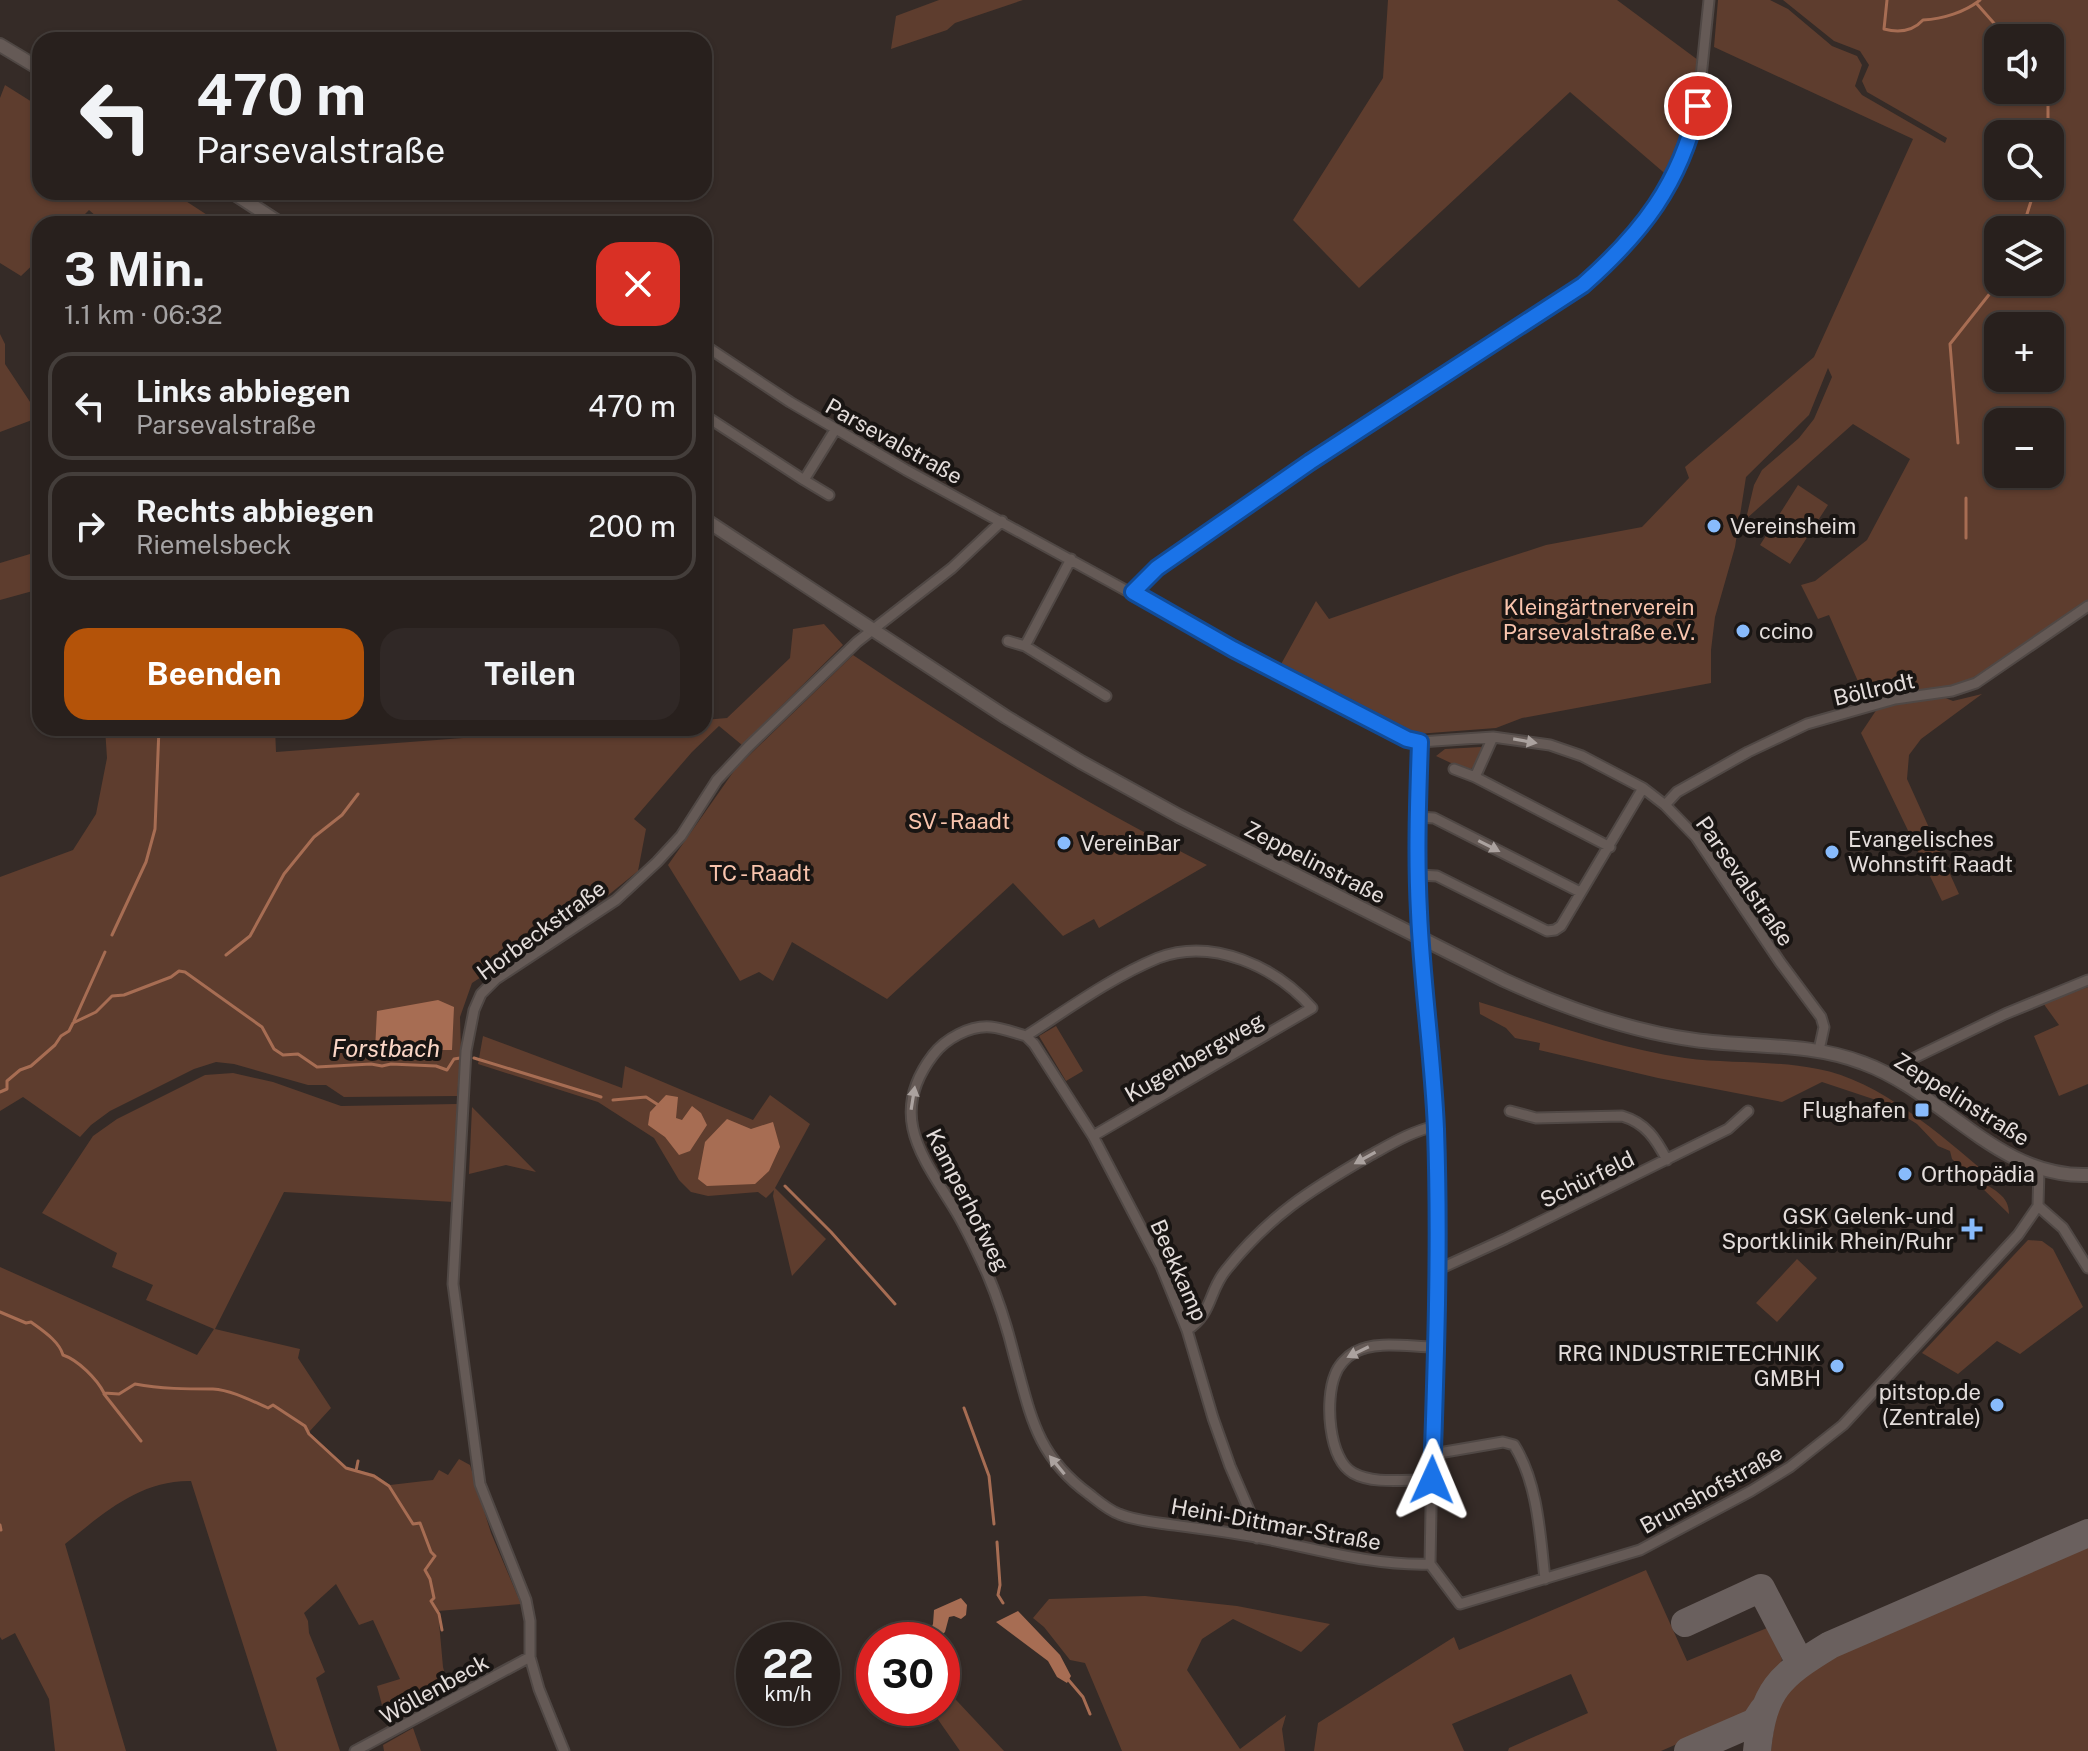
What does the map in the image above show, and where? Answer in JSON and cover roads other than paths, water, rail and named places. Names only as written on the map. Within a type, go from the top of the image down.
[{"type":"main road","points":[[0,45],[32,64]]},
{"type":"main road","points":[[244,200],[269,216]]},
{"type":"main road","name":"Zeppelinstraße","points":[[712,524],[1006,717],[1081,762],[1179,816],[1545,999],[1619,1025],[1694,1040],[1819,1050],[1865,1063],[1895,1079],[1986,1141],[2039,1169],[2070,1176],[2088,1175]]},
{"type":"street","points":[[1133,592],[1157,568],[1310,462],[1583,285],[1623,250],[1649,217],[1691,135],[1698,106],[1709,0]]},
{"type":"street","name":"Parsevalstraße","points":[[712,350],[835,430],[1300,684],[1407,739],[1420,742],[1493,737],[1550,745],[1582,756],[1643,788],[1665,805],[1696,837],[1821,1017],[1824,1027],[1819,1050]]},
{"type":"street","points":[[712,420],[829,495]]},
{"type":"street","points":[[804,480],[835,430]]},
{"type":"street","name":"Horbeckstraße","points":[[564,1751],[539,1689],[530,1657],[530,1621],[526,1600],[480,1484],[453,1284],[466,1051],[474,1010],[481,994],[496,979],[616,900],[681,836],[717,780],[736,758],[871,630],[952,568],[1002,521]]},
{"type":"street","points":[[1025,646],[1071,559]]},
{"type":"street","name":"Böllrodt","points":[[1665,805],[1677,792],[1807,724],[1895,699],[1952,691],[1976,683],[2088,606]]},
{"type":"street","points":[[1008,641],[1025,646],[1106,696]]},
{"type":"street","points":[[1475,777],[1493,737]]},
{"type":"street","points":[[1420,742],[1417,854],[1436,1126],[1437,1270],[1430,1564]]},
{"type":"street","points":[[1454,769],[1610,847]]},
{"type":"street","points":[[1419,875],[1437,876],[1547,931],[1555,930],[1561,926],[1610,847],[1643,788]]},
{"type":"street","points":[[1418,817],[1434,818],[1580,892]]},
{"type":"street","name":"Kugenbergweg","points":[[1026,1036],[1130,972],[1159,958],[1187,953],[1219,954],[1258,966],[1281,979],[1312,1008],[1093,1136]]},
{"type":"street","points":[[1895,1079],[1912,1059],[2005,1014],[2088,980]]},
{"type":"street","name":"Kamperhofweg","points":[[1026,1036],[990,1026],[971,1029],[937,1050],[921,1070],[913,1088],[912,1133],[919,1151],[962,1221],[986,1271],[1010,1338],[1032,1423],[1042,1443],[1064,1474],[1117,1514]]},
{"type":"street","name":"Beekkamp","points":[[1026,1036],[1093,1136],[1161,1266],[1187,1330],[1213,1418],[1255,1524],[1257,1538]]},
{"type":"street","points":[[1510,1111],[1536,1118],[1622,1116],[1635,1120],[1646,1127],[1667,1160]]},
{"type":"street","name":"Schürfeld","points":[[1437,1270],[1728,1129],[1748,1111]]},
{"type":"street","points":[[1187,1330],[1201,1321],[1222,1274],[1252,1237],[1271,1220],[1359,1162],[1420,1129],[1436,1126]]},
{"type":"street","points":[[2039,1169],[2038,1206],[2063,1228],[2088,1268]]},
{"type":"street","name":"Brunshofstraße","points":[[1430,1564],[1460,1604],[1640,1550],[1751,1491],[1790,1467],[1843,1425],[2017,1236],[2038,1206]]},
{"type":"street","points":[[1432,1480],[1366,1479],[1350,1471],[1333,1447],[1332,1389],[1335,1374],[1345,1359],[1357,1350],[1370,1346],[1434,1347]]},
{"type":"street","points":[[1433,1454],[1503,1442],[1514,1445],[1520,1455],[1539,1518],[1545,1579]]},
{"type":"street","name":"Heini-Dittmar-Straße","points":[[1117,1514],[1324,1553],[1413,1565],[1430,1564]]},
{"type":"street","name":"Wöllenbeck","points":[[355,1751],[530,1657]]},
{"type":"water","points":[[438,1000],[454,1007],[452,1050],[375,1050],[377,1011]]},
{"type":"water","points":[[666,1095],[678,1097],[676,1118],[682,1120],[692,1106],[701,1113],[707,1125],[690,1151],[679,1155],[665,1137],[648,1125],[650,1112]]},
{"type":"water","points":[[727,1119],[751,1129],[773,1122],[780,1147],[769,1171],[755,1184],[707,1186],[698,1179],[705,1142]]},
{"type":"water","points":[[961,1598],[967,1605],[966,1615],[961,1619],[949,1617],[948,1622],[933,1622],[934,1610]]},
{"type":"water","points":[[1018,1611],[1060,1655],[1071,1676],[1067,1683],[1057,1677],[1048,1661],[996,1622]]},
{"type":"waterway","points":[[1887,0],[1884,29],[1900,31],[1910,29],[1923,20],[1961,11],[1980,0]]},
{"type":"waterway","points":[[1977,4],[1995,24]]},
{"type":"waterway","points":[[2048,104],[2048,120]]},
{"type":"waterway","points":[[2026,216],[2031,200]]},
{"type":"waterway","points":[[1958,443],[1950,344],[1988,296]]},
{"type":"waterway","points":[[1966,498],[1966,538]]},
{"type":"waterway","points":[[112,935],[146,862],[155,829],[159,736]]},
{"type":"waterway","points":[[226,955],[250,936],[284,874],[314,837],[342,815],[358,794]]},
{"type":"waterway","points":[[74,1021],[105,952]]},
{"type":"waterway","name":"Forstbach","points":[[0,1092],[7,1089],[7,1081],[55,1045],[73,1023],[96,1012],[112,996],[124,995],[179,971],[185,972],[262,1027],[274,1049],[283,1055],[298,1054],[317,1067],[391,1064],[436,1066],[447,1070],[454,1059],[460,1058]]},
{"type":"waterway","name":"Forstbach","points":[[474,1058],[601,1097]]},
{"type":"waterway","name":"Forstbach","points":[[613,1100],[646,1097],[660,1106]]},
{"type":"waterway","name":"Forstbach","points":[[785,1186],[895,1304]]},
{"type":"waterway","points":[[0,1312],[26,1323],[31,1322],[58,1345],[63,1355],[92,1376],[104,1393],[119,1394],[135,1384],[213,1389],[268,1408],[273,1405],[305,1426],[309,1434],[346,1468],[374,1476],[389,1486],[413,1524],[420,1523],[435,1556],[425,1570],[434,1598],[431,1601],[439,1614],[442,1630]]},
{"type":"waterway","points":[[104,1394],[141,1441]]},
{"type":"waterway","name":"Forstbach","points":[[964,1408],[989,1476],[994,1524]]},
{"type":"waterway","points":[[356,1471],[358,1461]]},
{"type":"waterway","points":[[0,1525],[1,1530]]},
{"type":"waterway","name":"Forstbach","points":[[997,1542],[998,1595],[1003,1603]]},
{"type":"waterway","name":"Forstbach","points":[[1066,1677],[1083,1697],[1090,1714]]},
{"type":"place","name":"Vereinsheim","points":[[1714,526]]},
{"type":"place","name":"ccino","points":[[1743,631]]},
{"type":"place","name":"VereinBar","points":[[1064,843]]},
{"type":"place","name":"Evangelisches Wohnstift Raadt","points":[[1832,852]]},
{"type":"place","name":"Flughafen","points":[[1922,1110]]},
{"type":"place","name":"Orthopädia","points":[[1905,1174]]},
{"type":"place","name":"GSK Gelenk- und Sportklinik Rhein/Ruhr","points":[[1972,1229]]},
{"type":"place","name":"RRG INDUSTRIETECHNIK GMBH","points":[[1837,1366]]},
{"type":"place","name":"pitstop.de (Zentrale)","points":[[1997,1405]]},
{"type":"park label","name":"Kleingärtnerverein Parsevalstraße e.V.","points":[[1599,620]]},
{"type":"park label","name":"SV - Raadt","points":[[959,821]]},
{"type":"park label","name":"TC - Raadt","points":[[760,873]]}]
